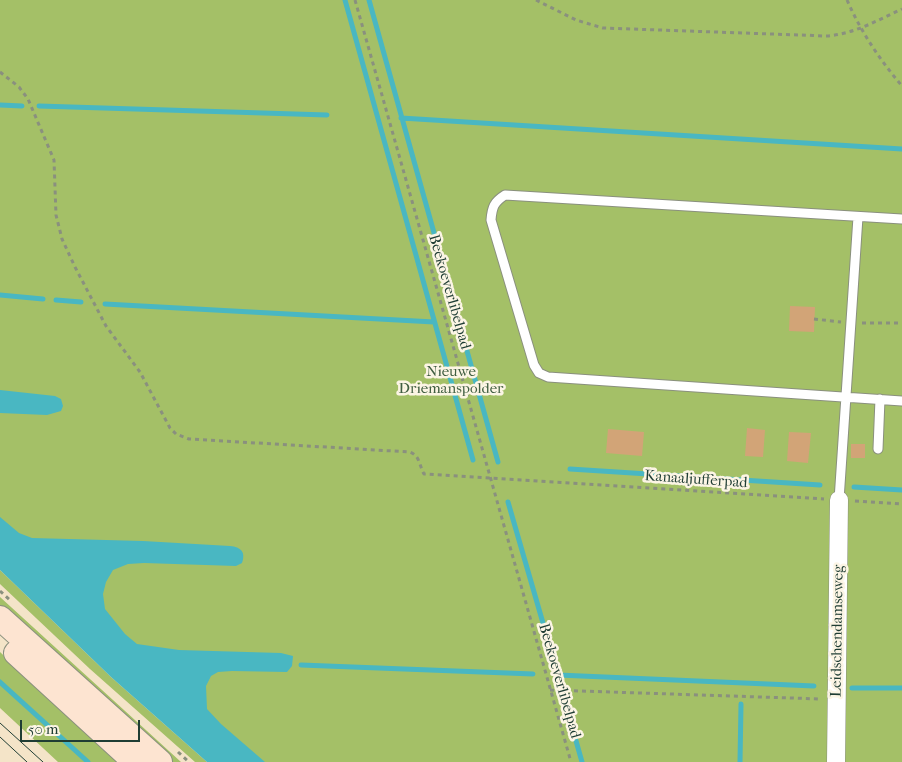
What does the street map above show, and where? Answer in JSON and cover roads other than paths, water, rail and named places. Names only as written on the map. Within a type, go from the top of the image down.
[{"type":"main road","points":[[0,618],[160,762]]},
{"type":"main road","points":[[0,638],[135,762]]},
{"type":"street","name":"Leidschendamseweg","points":[[836,762],[839,500]]},
{"type":"lane","points":[[902,219],[505,195],[497,200],[492,207],[492,220],[534,365],[539,373],[548,377],[902,401]]},
{"type":"lane","points":[[839,500],[858,216]]},
{"type":"lane","points":[[878,450],[880,399]]},
{"type":"water","points":[[0,390],[55,396],[61,399],[63,406],[61,411],[47,415],[0,413]]},
{"type":"water","points":[[0,517],[19,533],[32,538],[143,541],[230,546],[240,549],[243,553],[243,559],[242,563],[236,566],[128,564],[113,570],[106,582],[103,594],[105,609],[125,634],[137,644],[179,650],[281,653],[293,656],[292,666],[287,672],[218,672],[211,676],[206,686],[207,709],[221,724],[265,762],[207,762],[111,677],[0,570]]},
{"type":"waterway","points":[[345,0],[473,460]]},
{"type":"waterway","points":[[369,0],[498,462]]},
{"type":"waterway","points":[[0,105],[22,106]]},
{"type":"waterway","points":[[39,106],[327,115]]},
{"type":"waterway","points":[[401,118],[902,149]]},
{"type":"waterway","points":[[0,295],[43,299]]},
{"type":"waterway","points":[[56,300],[81,302]]},
{"type":"waterway","points":[[105,304],[434,322]]},
{"type":"waterway","points":[[570,469],[820,485]]},
{"type":"waterway","points":[[854,487],[902,490]]},
{"type":"waterway","points":[[508,502],[558,675],[814,686]]},
{"type":"waterway","points":[[301,665],[533,674]]},
{"type":"waterway","points":[[0,682],[88,762]]},
{"type":"waterway","points":[[852,688],[902,688]]},
{"type":"waterway","points":[[740,762],[741,704]]},
{"type":"waterway","points":[[567,709],[582,762]]},
{"type":"tram line","points":[[0,723],[43,762]]},
{"type":"tram line","points":[[0,737],[27,762]]},
{"type":"park label","name":"Nieuwe Driemanspolder","points":[[451,380]]}]
